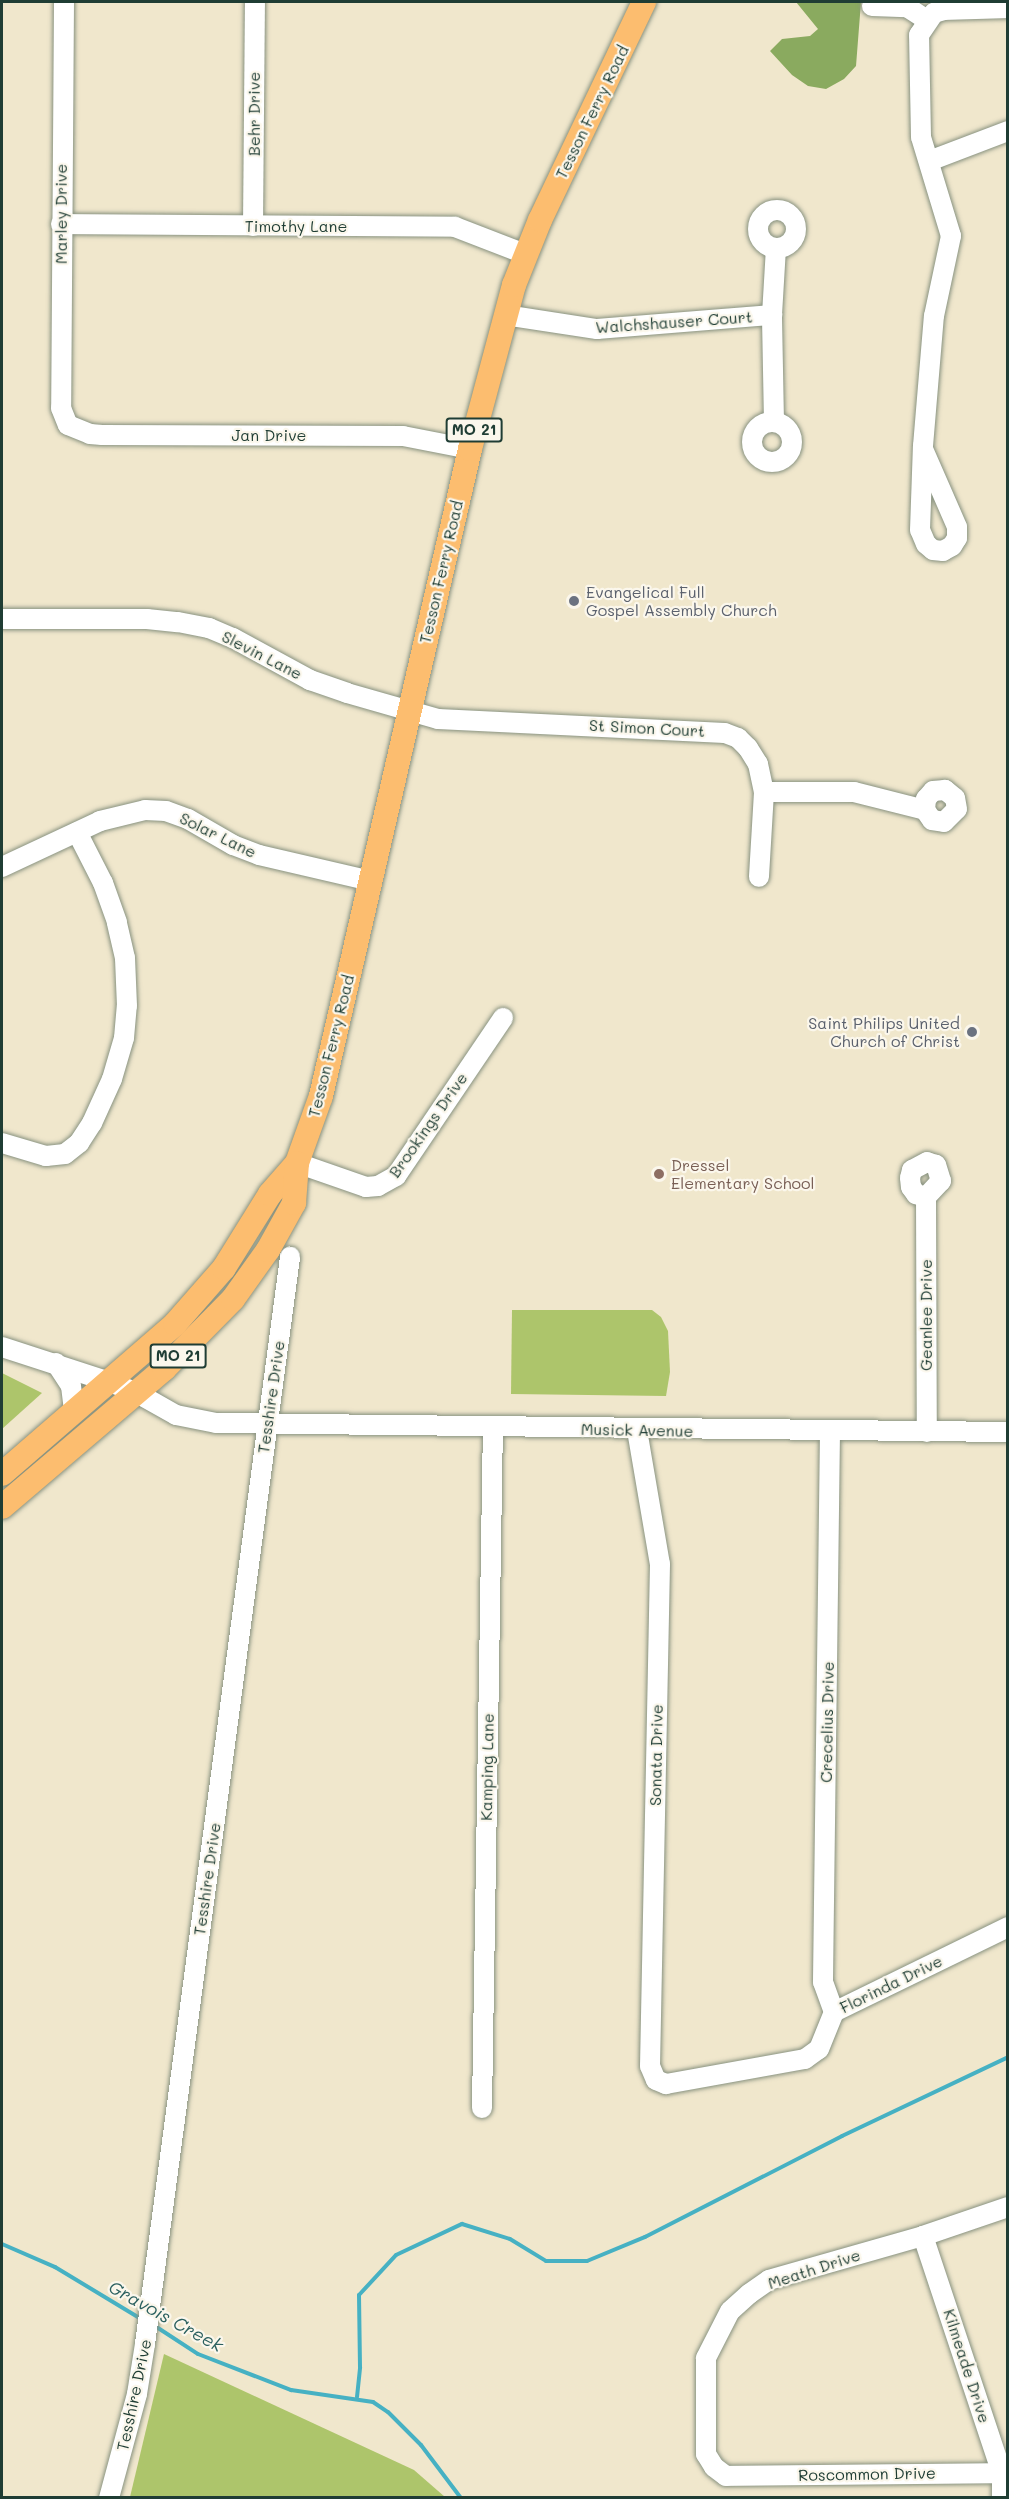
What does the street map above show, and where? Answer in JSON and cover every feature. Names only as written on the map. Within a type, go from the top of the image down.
[{"type":"main road","name":"Tesson Ferry Road","points":[[2,1507],[137,1393],[213,1321],[252,1273],[294,1203],[297,1163],[321,1096],[470,449],[505,315],[525,254],[644,2]]},
{"type":"main road","name":"Tesson Ferry Road","points":[[2,1474],[110,1382],[201,1296],[244,1238],[270,1194],[297,1163]]},
{"type":"street","name":"Marley Drive","points":[[64,2],[61,408],[68,425]]},
{"type":"street","name":"Behr Drive","points":[[253,226],[255,2]]},
{"type":"street","points":[[872,6],[907,7],[927,20]]},
{"type":"street","points":[[923,450],[934,316],[951,236],[921,137],[919,35],[927,20],[934,13],[944,10],[1008,8]]},
{"type":"street","points":[[929,161],[1008,131]]},
{"type":"street","name":"Timothy Lane","points":[[61,224],[455,227],[525,254]]},
{"type":"street","name":"Walchshauser Court","points":[[774,422],[772,315],[776,249]]},
{"type":"street","name":"Walchshauser Court","points":[[505,315],[597,329],[772,315]]},
{"type":"street","name":"Jan Drive","points":[[68,425],[90,434],[102,435],[403,436],[470,449]]},
{"type":"street","name":"Slevin Lane","points":[[2,619],[147,620],[178,622],[209,628],[233,638],[310,680],[347,693],[410,710]]},
{"type":"street","name":"St Simon Court","points":[[410,710],[438,718],[725,734],[738,738],[748,748],[758,764],[764,792],[759,877]]},
{"type":"street","points":[[764,792],[854,792],[925,810]]},
{"type":"street","name":"Solar Lane","points":[[2,867],[121,814],[166,811],[188,819],[233,845],[259,855],[371,881]]},
{"type":"street","points":[[2,1143],[46,1156],[65,1154],[79,1143],[92,1123],[112,1079],[124,1038],[127,1006],[125,957],[117,922],[103,883],[77,832]]},
{"type":"street","name":"Brookings Drive","points":[[297,1163],[366,1187],[378,1186],[396,1176],[502,1018]]},
{"type":"street","name":"Geanlee Drive","points":[[926,1197],[927,1432]]},
{"type":"street","name":"Tesshire Drive","points":[[109,2498],[137,2394],[145,2344],[290,1257]]},
{"type":"street","name":"Musick Avenue","points":[[2,1347],[110,1382],[137,1393],[163,1410],[189,1419],[266,1425],[1008,1432]]},
{"type":"street","points":[[56,1363],[71,1386],[74,1412]]},
{"type":"street","name":"Kamping Lane","points":[[482,2108],[493,1426]]},
{"type":"street","name":"Sonata Drive","points":[[637,1430],[660,1564],[650,2066],[656,2080]]},
{"type":"street","name":"Crecelius Drive","points":[[830,1431],[823,1982],[834,2012]]},
{"type":"street","name":"Florinda Drive","points":[[656,2080],[666,2084],[805,2059],[819,2049],[834,2012],[1008,1927]]},
{"type":"street","name":"Meath Drive","points":[[726,2476],[714,2467],[706,2454],[706,2358],[729,2311],[769,2280],[923,2236],[1008,2207]]},
{"type":"street","name":"Kilmeade Drive","points":[[923,2236],[1005,2473],[1002,2498]]},
{"type":"street","name":"Roscommon Drive","points":[[726,2476],[1005,2473]]},
{"type":"green space","points":[[796,2],[861,2],[856,66],[844,79],[826,89],[808,86],[792,75],[770,51],[782,39],[810,36],[818,29]]},
{"type":"green space","points":[[512,1310],[652,1310],[661,1317],[668,1331],[670,1372],[666,1396],[511,1394]]},
{"type":"green space","points":[[2,1373],[42,1393],[2,1429]]},
{"type":"green space","points":[[164,2354],[414,2470],[445,2497],[130,2497]]},
{"type":"waterway","points":[[357,2397],[360,2367],[359,2295],[396,2255],[462,2224],[510,2239],[546,2261],[587,2261],[645,2237],[842,2136],[1008,2057]]},
{"type":"waterway","name":"Gravois Creek","points":[[2,2244],[55,2267],[143,2320]]},
{"type":"waterway","name":"Gravois Creek","points":[[155,2326],[198,2354],[291,2390],[373,2402],[388,2412],[421,2445],[461,2498]]},
{"type":"place","name":"Evangelical Full Gospel Assembly Church","points":[[574,601]]},
{"type":"place","name":"Saint Philips United Church of Christ","points":[[972,1032]]},
{"type":"place","name":"Dressel Elementary School","points":[[659,1174]]}]
